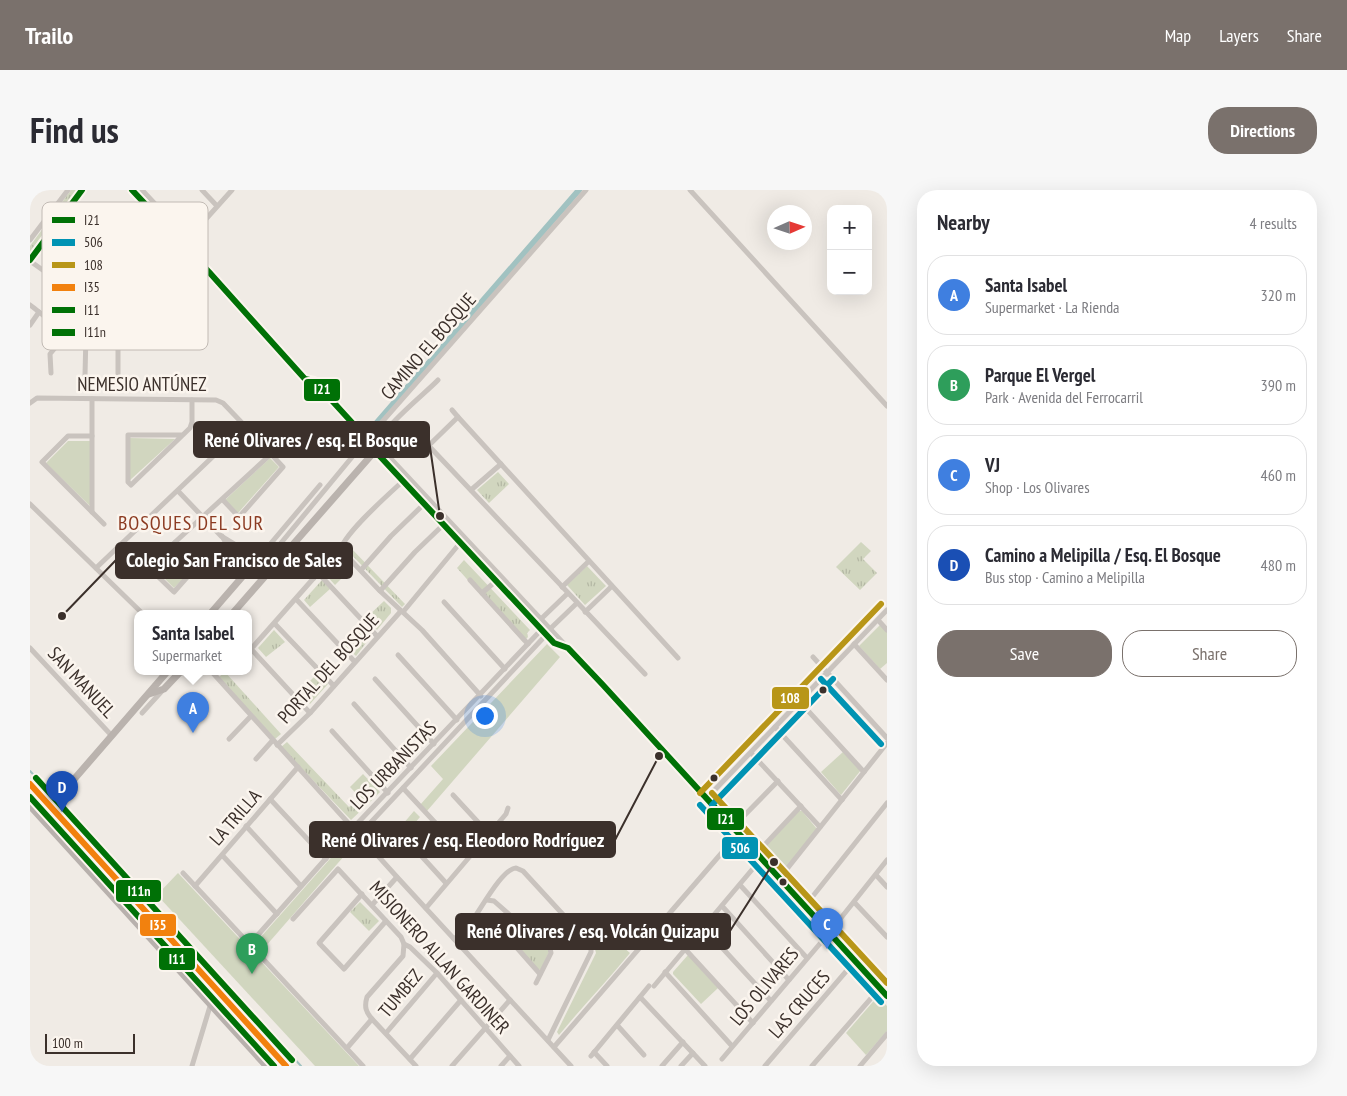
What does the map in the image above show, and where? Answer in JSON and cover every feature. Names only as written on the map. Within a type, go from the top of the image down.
[{"type":"main road","points":[[30,784],[51,803],[286,1066]]},
{"type":"main road","points":[[30,805],[267,1066]]},
{"type":"street","points":[[73,202],[82,190]]},
{"type":"street","points":[[132,190],[144,202]]},
{"type":"street","points":[[142,190],[153,202]]},
{"type":"street","points":[[202,190],[217,206]]},
{"type":"street","points":[[208,216],[232,190]]},
{"type":"street","name":"CAMINO EL BOSQUE","points":[[256,561],[263,561],[276,549],[367,440],[586,190]]},
{"type":"street","points":[[690,190],[887,406]]},
{"type":"street","points":[[57,202],[65,191]]},
{"type":"street","points":[[30,240],[42,223]]},
{"type":"street","points":[[42,244],[30,261],[42,270]]},
{"type":"street","points":[[208,271],[305,379],[314,381],[375,451],[496,581],[546,631],[556,645],[568,648],[887,996]]},
{"type":"street","points":[[30,305],[42,314]]},
{"type":"street","points":[[30,325],[39,312]]},
{"type":"street","points":[[51,373],[50,354],[53,350]]},
{"type":"street","points":[[85,375],[86,350]]},
{"type":"street","points":[[118,350],[118,374]]},
{"type":"street","points":[[438,380],[400,416],[380,439],[379,446],[541,619],[546,631]]},
{"type":"street","name":"NEMESIO ANTÚNEZ","points":[[30,403],[36,398],[220,401],[245,426],[178,491]]},
{"type":"street","points":[[92,399],[92,512]]},
{"type":"street","points":[[182,435],[128,435],[127,480],[131,485],[182,435],[192,425],[192,400]]},
{"type":"street","points":[[452,410],[678,658]]},
{"type":"street","points":[[421,453],[458,417]]},
{"type":"street","points":[[92,436],[68,436],[42,462],[104,524]]},
{"type":"street","points":[[428,445],[645,674]]},
{"type":"street","points":[[235,610],[375,451]]},
{"type":"street","points":[[175,542],[197,566],[174,592],[148,567],[270,454],[283,467],[239,518],[222,499]]},
{"type":"street","points":[[471,490],[501,464]]},
{"type":"street","points":[[340,552],[342,544],[364,518],[403,481]]},
{"type":"street","name":"CAMINO EL BOSQUE","points":[[214,610],[320,485]]},
{"type":"street","points":[[96,568],[178,491],[221,536],[231,552],[249,570]]},
{"type":"street","points":[[30,504],[139,610]]},
{"type":"street","points":[[361,570],[391,536],[424,504]]},
{"type":"street","points":[[380,591],[415,552],[444,525]]},
{"type":"street","points":[[221,536],[244,550],[256,561]]},
{"type":"street","name":"PORTAL DEL BOSQUE","points":[[277,745],[310,713],[460,543]]},
{"type":"street","points":[[276,549],[286,552],[314,578]]},
{"type":"street","points":[[252,649],[335,554],[340,552],[345,554],[380,591],[422,630],[485,700]]},
{"type":"street","points":[[562,587],[589,561]]},
{"type":"street","points":[[319,574],[377,636]]},
{"type":"street","points":[[470,580],[528,644]]},
{"type":"street","points":[[482,594],[496,581]]},
{"type":"street","points":[[585,612],[612,586]]},
{"type":"street","points":[[541,619],[568,593]]},
{"type":"street","points":[[296,599],[355,662]]},
{"type":"street","points":[[444,602],[506,669]]},
{"type":"street","points":[[546,631],[577,603]]},
{"type":"street","points":[[706,799],[887,610]]},
{"type":"street","points":[[878,620],[887,630]]},
{"type":"street","points":[[275,624],[334,686]]},
{"type":"street","name":"LOS URBANISTAS","points":[[249,944],[353,828],[528,644],[546,631]]},
{"type":"street","name":"LOS URBANISTAS","points":[[359,835],[485,700],[546,631]]},
{"type":"street","points":[[854,644],[887,680]]},
{"type":"street","name":"SAN MANUEL","points":[[30,648],[112,736]]},
{"type":"street","points":[[252,651],[310,713]]},
{"type":"street","points":[[398,654],[457,720]]},
{"type":"street","points":[[813,657],[887,738]]},
{"type":"street","points":[[51,803],[164,675]]},
{"type":"street","points":[[142,713],[177,675]]},
{"type":"street","points":[[215,675],[571,1066]]},
{"type":"street","points":[[375,678],[434,744]]},
{"type":"street","points":[[148,694],[164,689]]},
{"type":"street","points":[[800,702],[864,772]]},
{"type":"street","points":[[354,704],[411,768]]},
{"type":"street","points":[[229,739],[251,716]]},
{"type":"street","points":[[775,727],[842,800]]},
{"type":"street","points":[[332,731],[388,792]]},
{"type":"street","points":[[256,759],[273,740]]},
{"type":"street","points":[[779,879],[887,743]]},
{"type":"street","points":[[751,752],[820,827]]},
{"type":"street","name":"LA TRILLA","points":[[195,886],[298,767]]},
{"type":"street","points":[[732,828],[778,781]]},
{"type":"street","points":[[403,788],[468,858]]},
{"type":"street","points":[[453,795],[489,834]]},
{"type":"street","points":[[270,799],[326,859]]},
{"type":"street","points":[[805,906],[887,803]]},
{"type":"street","points":[[607,1066],[592,1054],[640,996],[666,972],[704,928],[740,885],[759,856],[801,806]]},
{"type":"street","points":[[426,908],[506,814],[508,808]]},
{"type":"street","points":[[246,826],[301,886]]},
{"type":"street","points":[[554,1047],[738,834]]},
{"type":"street","points":[[415,849],[446,884]]},
{"type":"street","points":[[222,855],[277,914]]},
{"type":"street","name":"LOS OLIVARES","points":[[722,1059],[829,933],[887,860]]},
{"type":"street","points":[[454,939],[469,925],[482,903],[487,900],[489,894],[508,871],[513,868],[520,869],[592,946],[592,952],[548,1040]]},
{"type":"street","name":"MISIONERO ALLAN GARDINER","points":[[293,919],[338,869],[401,937],[404,944],[410,947],[437,973],[519,1066]]},
{"type":"street","points":[[183,873],[363,1066]]},
{"type":"street","points":[[876,874],[887,887]]},
{"type":"street","points":[[372,905],[397,877]]},
{"type":"street","points":[[740,885],[807,958]]},
{"type":"street","points":[[362,894],[319,943],[344,969],[386,921]]},
{"type":"street","points":[[487,900],[494,901],[520,924],[526,926],[551,950],[536,983]]},
{"type":"street","points":[[854,902],[887,937]]},
{"type":"street","points":[[722,906],[789,980]]},
{"type":"street","points":[[520,924],[510,936],[510,940],[540,974]]},
{"type":"street","points":[[704,928],[771,1001]]},
{"type":"street","points":[[404,944],[403,956],[368,997],[366,1010],[372,1019],[416,1066]]},
{"type":"street","points":[[685,949],[752,1023]]},
{"type":"street","name":"LAS CRUCES","points":[[769,1065],[855,961]]},
{"type":"street","points":[[666,972],[732,1046]]},
{"type":"street","name":"TUMBEZ","points":[[386,1033],[437,973]]},
{"type":"street","points":[[812,1066],[887,980]]},
{"type":"street","points":[[640,996],[705,1066]]},
{"type":"street","points":[[410,1059],[461,1000]]},
{"type":"street","points":[[452,1066],[510,1000]]},
{"type":"street","points":[[192,1066],[211,1003]]},
{"type":"street","points":[[347,1048],[372,1019]]},
{"type":"street","points":[[617,1025],[644,1055]]},
{"type":"street","points":[[860,1066],[887,1034]]},
{"type":"street","points":[[662,1066],[683,1042]]},
{"type":"street","points":[[681,1066],[693,1053]]},
{"type":"street","points":[[501,1066],[510,1056]]},
{"type":"green space","points":[[71,190],[77,190],[68,202],[62,202]]},
{"type":"green space","points":[[42,230],[42,238],[30,254],[30,246]]},
{"type":"green space","points":[[129,438],[175,439],[129,481]]},
{"type":"green space","points":[[68,441],[90,441],[90,506],[46,463]]},
{"type":"green space","points":[[270,458],[279,467],[238,513],[225,500]]},
{"type":"green space","points":[[498,472],[509,484],[489,503],[477,490]]},
{"type":"green space","points":[[861,542],[871,551],[863,559],[877,573],[860,590],[836,567]]},
{"type":"green space","points":[[349,546],[405,604],[402,607],[346,549]]},
{"type":"green space","points":[[173,547],[194,567],[174,588],[154,568]]},
{"type":"green space","points":[[340,560],[344,560],[352,568],[335,585],[326,575]]},
{"type":"green space","points":[[464,560],[530,630],[527,633],[528,637],[523,642],[457,568]]},
{"type":"green space","points":[[587,566],[606,586],[585,605],[567,585]]},
{"type":"green space","points":[[322,580],[330,589],[310,607],[304,600]]},
{"type":"green space","points":[[384,601],[391,608],[391,613],[377,630],[366,618]]},
{"type":"green space","points":[[880,625],[887,632],[887,663],[880,669],[859,646]]},
{"type":"green space","points":[[274,630],[285,642],[266,657],[258,648]]},
{"type":"green space","points":[[361,632],[369,639],[356,656],[345,646]]},
{"type":"green space","points":[[547,644],[560,657],[427,811],[420,805],[443,779],[431,766]]},
{"type":"green space","points":[[318,673],[328,684],[310,704],[299,692]]},
{"type":"green space","points":[[228,675],[281,734],[275,739],[219,677]]},
{"type":"green space","points":[[287,742],[349,807],[360,798],[367,805],[351,820],[281,747]]},
{"type":"green space","points":[[843,752],[861,770],[841,795],[821,772]]},
{"type":"green space","points":[[363,774],[380,792],[367,805],[350,787]]},
{"type":"green space","points":[[414,811],[420,817],[385,858],[366,838],[366,833],[370,829],[385,845]]},
{"type":"green space","points":[[799,811],[802,811],[817,829],[783,873],[763,849]]},
{"type":"green space","points":[[352,834],[358,840],[265,947],[259,939]]},
{"type":"green space","points":[[178,873],[359,1066],[315,1066],[157,895]]},
{"type":"green space","points":[[360,902],[379,921],[369,931],[350,912]]},
{"type":"green space","points":[[520,927],[523,927],[549,950],[539,970],[511,940],[511,937]]},
{"type":"green space","points":[[608,934],[630,953],[559,1035],[557,1032],[596,953],[595,949]]},
{"type":"green space","points":[[688,955],[718,988],[701,1004],[673,974]]},
{"type":"green space","points":[[878,996],[887,1006],[887,1031],[866,1055],[846,1033]]},
{"type":"waterway","points":[[367,434],[579,190]]},
{"type":"waterway","points":[[359,444],[362,440]]},
{"type":"waterway","points":[[30,771],[55,797]]},
{"type":"waterway","points":[[58,801],[301,1066]]},
{"type":"transit line","name":"I21","points":[[73,202],[82,190]]},
{"type":"transit line","name":"I21","points":[[132,190],[143,202]]},
{"type":"transit line","name":"I21","points":[[30,260],[42,244]]},
{"type":"transit line","name":"I21","points":[[208,271],[305,379],[314,381],[367,439],[375,451],[554,643],[568,648],[603,685],[887,996]]},
{"type":"transit line","name":"108","points":[[700,793],[881,604]]},
{"type":"transit line","name":"506","points":[[821,679],[881,744]]},
{"type":"transit line","name":"506","points":[[712,805],[833,679]]},
{"type":"transit line","name":"I11n","points":[[36,778],[292,1060]]},
{"type":"transit line","name":"I35","points":[[30,784],[286,1066]]},
{"type":"transit line","name":"108","points":[[712,793],[887,983]]},
{"type":"transit line","name":"I11","points":[[30,797],[274,1066]]},
{"type":"transit line","name":"506","points":[[700,805],[881,1002]]},
{"type":"place","name":"René Olivares / esq. El Bosque","points":[[440,516]]},
{"type":"place","name":"Colegio San Francisco de Sales","points":[[62,616]]},
{"type":"place","name":"Santa Isabel","points":[[193,733]]},
{"type":"place","name":"René Olivares / esq. Eleodoro Rodríguez","points":[[659,756]]},
{"type":"place","name":"Camino a Melipilla / Esq. El Bosque","points":[[62,812]]},
{"type":"place","name":"René Olivares / esq. Volcán Quizapu","points":[[774,862]]},
{"type":"place","name":"VJ","points":[[827,949]]},
{"type":"place","name":"Parque El Vergel","points":[[252,974]]},
{"type":"district","name":"BOSQUES DEL SUR","points":[[191,523]]}]
